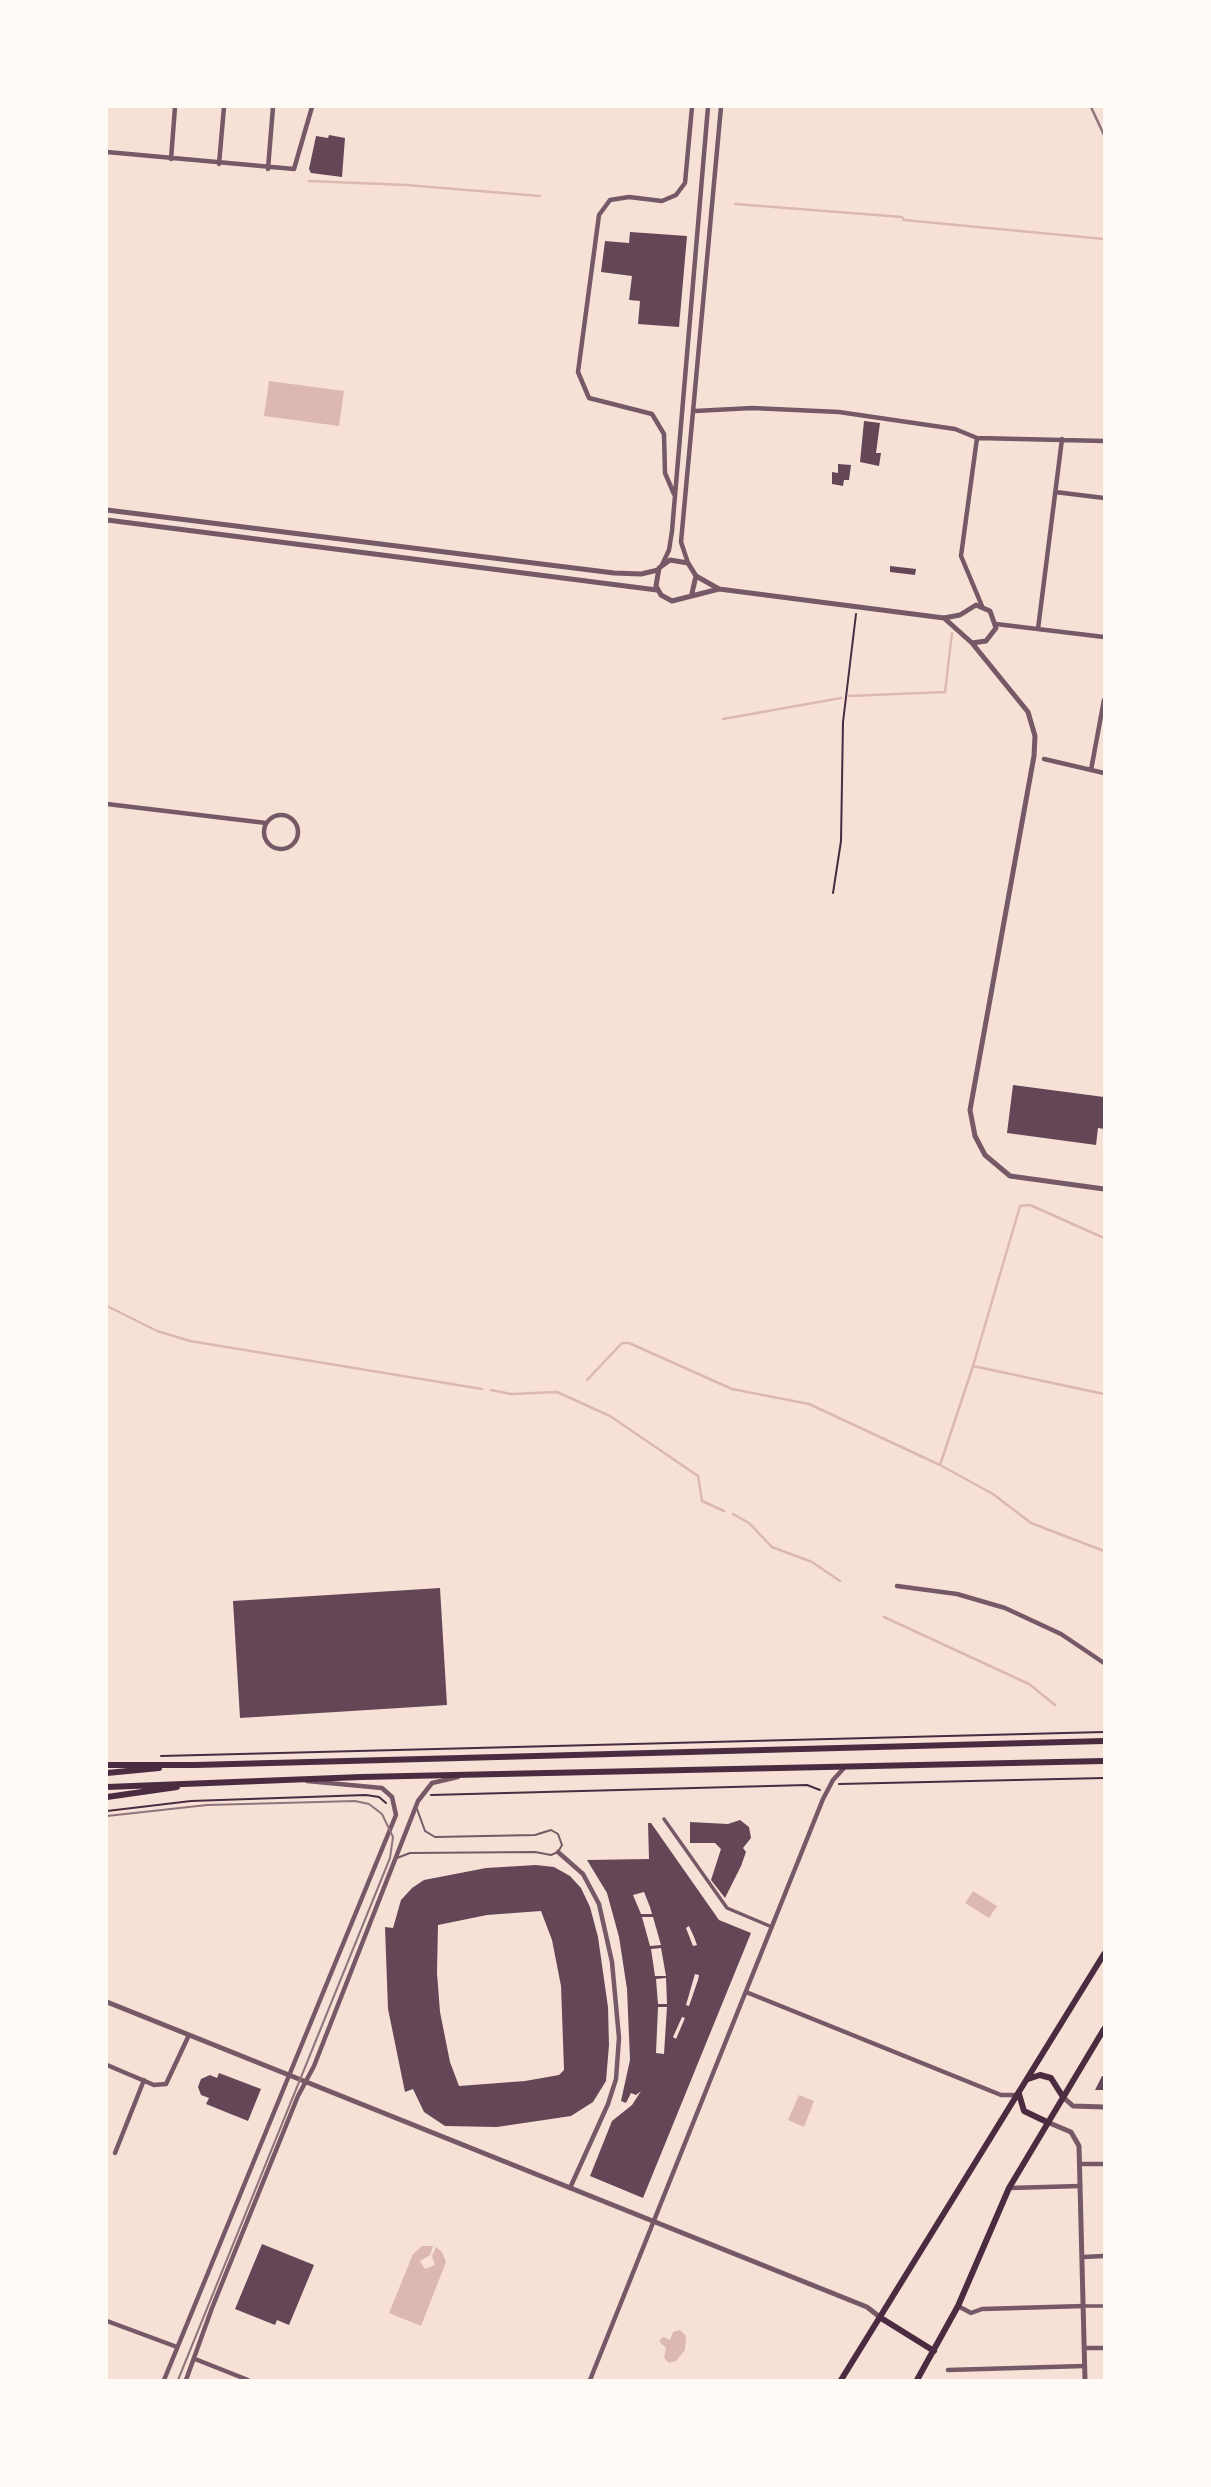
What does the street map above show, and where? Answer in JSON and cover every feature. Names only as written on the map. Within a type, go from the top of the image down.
[{"type":"main road","points":[[107,1765],[195,1765],[1104,1741]]},
{"type":"main road","points":[[107,1787],[1104,1761]]},
{"type":"main road","points":[[107,1773],[195,1765]]},
{"type":"main road","points":[[107,1797],[196,1784]]},
{"type":"main road","points":[[841,2380],[1104,1954]]},
{"type":"main road","points":[[917,2380],[958,2306],[1009,2188],[1104,2029]]},
{"type":"main road","points":[[1026,2080],[1047,2076],[1056,2082],[1063,2097]]},
{"type":"main road","points":[[1019,2092],[1024,2111],[1047,2122]]},
{"type":"main road","points":[[881,2318],[934,2351]]},
{"type":"street","points":[[171,159],[175,107]]},
{"type":"street","points":[[219,164],[224,107]]},
{"type":"street","points":[[268,169],[273,107]]},
{"type":"street","points":[[107,152],[268,169],[294,169],[312,107]]},
{"type":"street","points":[[674,494],[664,473],[664,434],[652,414],[589,398],[579,372],[599,215],[610,200],[629,197],[662,201],[676,195],[685,183],[692,107]]},
{"type":"street","points":[[657,590],[655,578],[669,550],[708,107]]},
{"type":"street","points":[[719,589],[696,576],[681,542],[721,107]]},
{"type":"street","points":[[695,411],[752,408],[839,412],[955,429],[977,438],[1104,441]]},
{"type":"street","points":[[972,643],[986,641],[994,633],[996,624],[993,615],[982,606],[962,564],[961,556],[977,438]]},
{"type":"street","points":[[1038,629],[1062,439]]},
{"type":"street","points":[[1055,492],[1104,498]]},
{"type":"street","points":[[107,510],[614,573],[641,574],[675,559],[688,563]]},
{"type":"street","points":[[107,520],[657,590],[672,601],[685,599],[692,593],[719,589],[944,618],[960,615],[970,607],[982,606]]},
{"type":"street","points":[[692,593],[696,576]]},
{"type":"street","points":[[958,628],[960,615]]},
{"type":"street","points":[[944,618],[958,628],[963,638],[972,643],[1028,712],[1035,736],[1034,757],[970,1110],[975,1136],[985,1155],[1010,1176],[1104,1189]]},
{"type":"street","points":[[996,624],[1104,637]]},
{"type":"street","points":[[985,658],[986,641]]},
{"type":"street","points":[[1091,770],[1104,700]]},
{"type":"street","points":[[1044,759],[1104,773]]},
{"type":"street","points":[[107,804],[266,823],[274,816],[291,818],[298,830],[296,841],[287,848],[271,846],[264,832],[266,823]]},
{"type":"street","points":[[897,1586],[957,1594],[1005,1608],[1061,1634],[1104,1664]]},
{"type":"street","points":[[590,2380],[827,1792],[844,1767]]},
{"type":"street","points":[[186,2380],[217,2295],[418,1801],[432,1783],[461,1776]]},
{"type":"street","points":[[163,2380],[338,1949],[394,1821],[395,1806],[392,1797],[382,1788],[302,1781]]},
{"type":"street","points":[[664,1819],[727,1909],[772,1927]]},
{"type":"street","points":[[558,1852],[583,1874],[599,1904],[612,1962],[619,2038],[616,2079],[608,2104],[570,2188]]},
{"type":"street","points":[[746,1992],[1001,2095],[1013,2096],[1019,2092]]},
{"type":"street","points":[[107,2002],[867,2307],[881,2318]]},
{"type":"street","points":[[107,2065],[144,2081],[166,2084],[189,2035]]},
{"type":"street","points":[[115,2153],[144,2081]]},
{"type":"street","points":[[1063,2097],[1073,2106],[1104,2107]]},
{"type":"street","points":[[1047,2122],[1076,2136],[1081,2164],[1085,2380]]},
{"type":"street","points":[[1081,2164],[1104,2164]]},
{"type":"street","points":[[1009,2188],[1080,2186]]},
{"type":"street","points":[[1083,2257],[1104,2256]]},
{"type":"street","points":[[958,2306],[971,2313],[982,2309],[1104,2305]]},
{"type":"street","points":[[107,2321],[177,2347]]},
{"type":"street","points":[[1084,2348],[1104,2348]]},
{"type":"street","points":[[195,2359],[248,2380]]},
{"type":"street","points":[[948,2371],[1084,2366]]},
{"type":"lane","points":[[392,1864],[402,1855],[410,1853],[535,1852],[551,1855],[558,1852],[562,1841],[558,1834],[551,1830],[534,1835],[435,1837],[423,1828],[418,1814],[418,1801]]},
{"type":"path","points":[[833,892],[841,841],[843,722],[857,606]]},
{"type":"path","points":[[162,1756],[1104,1732]]},
{"type":"path","points":[[837,1786],[1104,1778]]},
{"type":"path","points":[[418,1801],[429,1795],[807,1785],[827,1792]]},
{"type":"path","points":[[107,1811],[203,1800],[366,1795],[379,1797],[389,1808],[395,1806]]},
{"type":"shaded area","points":[[269,381],[344,391],[339,426],[264,416]]},
{"type":"shaded area","points":[[973,1891],[997,1906],[989,1918],[965,1903]]},
{"type":"shaded area","points":[[799,2095],[814,2101],[804,2127],[788,2120]]},
{"type":"shaded area","points":[[422,2246],[433,2246],[430,2255],[420,2261],[425,2269],[435,2265],[432,2256],[436,2247],[442,2252],[446,2262],[421,2326],[389,2313],[413,2254]]},
{"type":"shaded area","points":[[680,2330],[686,2336],[685,2350],[676,2361],[669,2363],[664,2358],[666,2348],[659,2341],[663,2337],[670,2340],[673,2332]]},
{"type":"building","points":[[329,135],[345,138],[342,177],[311,173],[309,169],[316,136],[328,138]]},
{"type":"building","points":[[630,232],[687,236],[679,327],[638,324],[640,301],[629,300],[632,276],[601,272],[605,241],[629,243]]},
{"type":"building","points":[[864,421],[880,423],[876,453],[881,453],[879,466],[860,462]]},
{"type":"building","points":[[838,464],[851,465],[849,480],[844,480],[843,486],[832,484],[832,472],[838,473]]},
{"type":"building","points":[[890,566],[916,569],[915,575],[890,572]]},
{"type":"building","points":[[1013,1085],[1104,1097],[1104,1129],[1098,1128],[1096,1145],[1007,1133]]},
{"type":"building","points":[[440,1588],[447,1705],[240,1718],[233,1601]]},
{"type":"building","points":[[740,1820],[749,1827],[751,1838],[743,1848],[746,1852],[741,1866],[725,1898],[711,1880],[721,1849],[715,1843],[690,1843],[690,1822],[728,1824]]},
{"type":"building","points":[[648,1823],[651,1823],[719,1920],[751,1933],[643,2198],[590,2176],[612,2121],[632,2105],[641,2091],[636,2095],[631,2093],[626,2103],[621,2101],[630,2060],[627,1989],[619,1937],[607,1893],[587,1860],[649,1859]],"holes":[[[644,1892],[652,1914],[641,1914],[633,1895]],[[642,1917],[653,1917],[661,1945],[650,1946]],[[689,1926],[697,1945],[693,1946],[686,1928]],[[661,1948],[666,1976],[655,1976],[651,1949]],[[695,1974],[699,1975],[689,2006],[686,2005]],[[666,1978],[667,2004],[658,2004],[656,1979]],[[658,2007],[667,2007],[664,2054],[656,2053]],[[682,2017],[685,2018],[676,2039],[673,2037]]]},
{"type":"building","points":[[536,1865],[554,1867],[570,1876],[581,1888],[590,1907],[598,1937],[608,2007],[606,2081],[593,2102],[571,2116],[497,2127],[445,2126],[424,2112],[413,2089],[405,2092],[388,2009],[385,1927],[393,1928],[401,1900],[424,1880],[486,1868]],"holes":[[[541,1911],[552,1940],[561,1986],[564,2070],[559,2075],[525,2081],[459,2086],[450,2062],[440,2012],[437,1973],[438,1925],[487,1915]]]},
{"type":"building","points":[[219,2073],[261,2089],[248,2121],[206,2104],[209,2098],[201,2095],[198,2087],[201,2079],[210,2075],[217,2078]]},
{"type":"building","points":[[1102,2076],[1104,2090],[1095,2090]]},
{"type":"building","points":[[262,2244],[314,2265],[289,2325],[277,2320],[275,2325],[235,2309]]},
{"type":"waterway","points":[[309,181],[406,185],[540,196]]},
{"type":"waterway","points":[[735,204],[902,217],[904,220],[1104,239]]},
{"type":"waterway","points":[[849,696],[945,692],[952,633]]},
{"type":"waterway","points":[[723,719],[841,698]]},
{"type":"waterway","points":[[940,1465],[973,1366],[1020,1206],[1030,1205],[1104,1238]]},
{"type":"waterway","points":[[107,1306],[157,1331],[190,1341],[482,1389]]},
{"type":"waterway","points":[[587,1380],[622,1343],[629,1343],[732,1389],[809,1404],[940,1465],[993,1494],[1031,1523],[1104,1551]]},
{"type":"waterway","points":[[973,1366],[1104,1394]]},
{"type":"waterway","points":[[491,1390],[511,1394],[557,1392],[610,1416],[698,1476],[702,1501],[724,1511]]},
{"type":"waterway","points":[[733,1514],[749,1523],[772,1547],[812,1562],[840,1581]]},
{"type":"waterway","points":[[884,1617],[1029,1684],[1055,1705]]},
{"type":"tram line","points":[[107,1816],[207,1805],[355,1801],[369,1804],[382,1814],[393,1837],[390,1858],[178,2380]]},
{"type":"railway","points":[[1091,107],[1104,135]]}]
